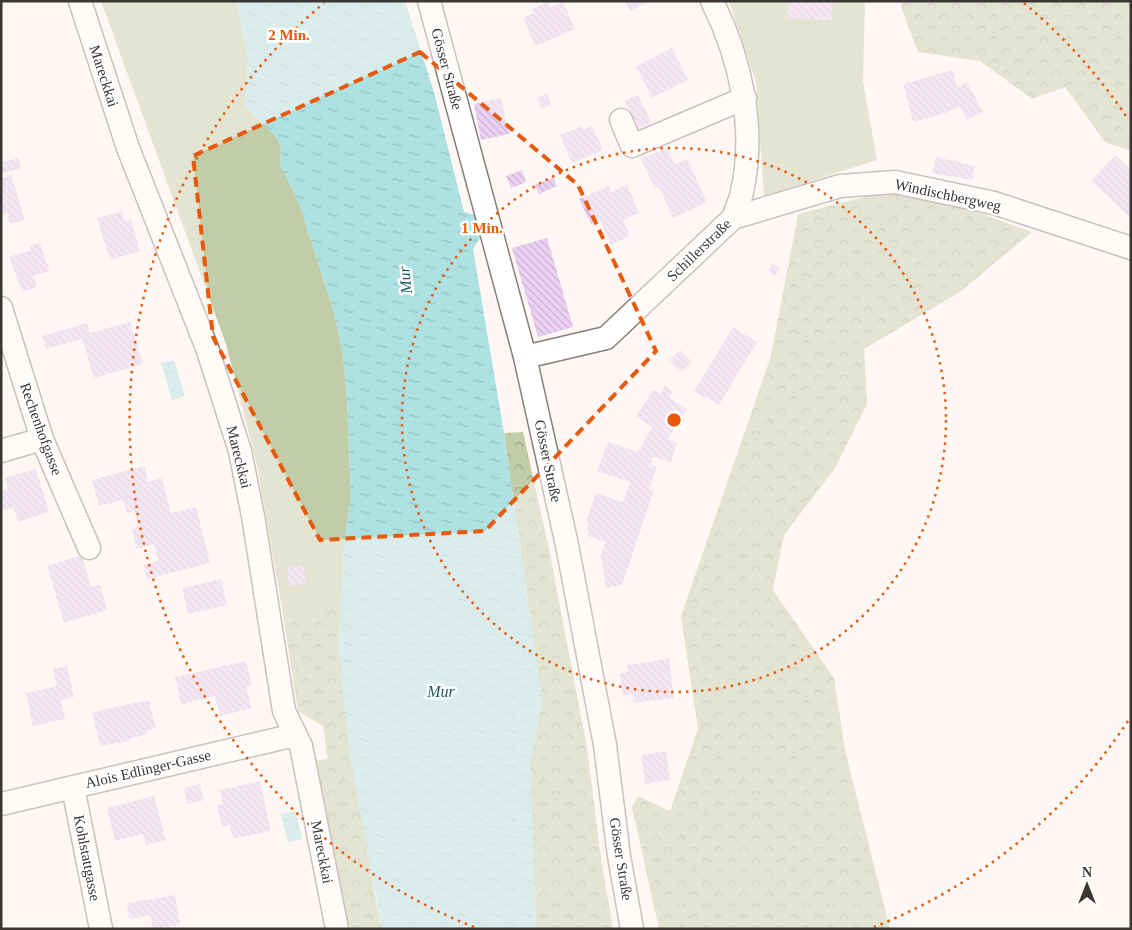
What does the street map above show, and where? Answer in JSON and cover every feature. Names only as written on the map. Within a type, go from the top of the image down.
[{"type":"street","name":"Mareckkai","points":[[80,1],[128,148],[207,348],[240,451],[253,516],[284,711],[302,746],[337,929]]},
{"type":"street","name":"Gösser Straße","points":[[429,1],[526,357],[567,545],[605,745],[619,856],[632,929]]},
{"type":"street","name":"Schillerstraße","points":[[526,357],[606,338],[733,218],[742,193],[747,149],[745,98],[738,69],[712,1]]},
{"type":"street","points":[[621,120],[632,146],[745,98]]},
{"type":"street","name":"Windischbergweg","points":[[733,218],[840,186],[895,182],[994,203],[1131,248]]},
{"type":"street","name":"Rechenhofgasse","points":[[1,308],[42,439],[89,548]]},
{"type":"street","points":[[1,451],[42,439]]},
{"type":"street","name":"Alois Edlinger-Gasse","points":[[1,804],[295,735]]},
{"type":"street","name":"Kohlstattgasse","points":[[72,787],[101,929]]},
{"type":"highlighted area","points":[[420,52],[578,185],[656,351],[485,531],[320,540],[213,337],[193,156]]},
{"type":"green space","points":[[101,1],[236,1],[248,58],[245,105],[278,139],[281,149],[280,164],[300,206],[333,309],[343,354],[351,496],[344,545],[341,607],[284,620],[257,465],[226,344]]},
{"type":"green space","points":[[729,1],[788,1],[788,18],[832,20],[831,4],[837,4],[838,1],[865,1],[863,82],[877,160],[764,196],[756,82]]},
{"type":"green space","points":[[902,1],[1131,1],[1131,151],[1105,142],[1065,87],[1032,99],[980,61],[918,52],[901,7]]},
{"type":"green space","points":[[888,191],[977,212],[1032,232],[960,292],[864,349],[867,404],[835,468],[784,535],[773,590],[834,678],[845,750],[890,929],[659,929],[632,807],[638,796],[670,811],[698,729],[681,616],[771,356],[798,214]]},
{"type":"green space","points":[[523,432],[549,549],[587,748],[601,859],[613,929],[536,929],[530,765],[542,701],[504,433]]},
{"type":"green space","points":[[341,607],[338,647],[374,890],[382,929],[344,929],[315,761],[328,759],[323,726],[298,711],[284,620]]},
{"type":"water","name":"Mur","points":[[236,1],[405,1],[434,92],[464,212],[475,215],[480,238],[473,249],[504,433],[542,701],[530,765],[536,929],[382,929],[349,751],[338,647],[344,545],[351,496],[343,354],[333,309],[300,206],[280,164],[281,149],[278,139],[245,105],[248,58]]},
{"type":"water","points":[[174,360],[185,396],[172,400],[161,363]]},
{"type":"water","points":[[296,811],[302,839],[288,842],[281,814]]},
{"type":"building","points":[[625,1],[650,1],[630,11]]},
{"type":"building","points":[[788,1],[838,1],[837,4],[831,4],[833,20],[787,18]]},
{"type":"building","points":[[548,2],[550,7],[563,2],[575,29],[535,46],[523,18],[534,13],[532,9]]},
{"type":"building","points":[[672,48],[688,80],[652,98],[636,66]]},
{"type":"building","points":[[953,70],[957,87],[967,82],[983,112],[967,120],[960,106],[943,114],[913,122],[903,84]]},
{"type":"building","points":[[547,93],[551,104],[542,109],[537,98]]},
{"type":"building","points":[[638,95],[652,123],[638,129],[625,101]]},
{"type":"building","points":[[501,98],[509,134],[481,140],[474,104]]},
{"type":"building","points":[[582,126],[583,130],[592,126],[603,150],[572,163],[560,135]]},
{"type":"building","points":[[667,148],[675,164],[687,159],[707,202],[673,218],[659,187],[655,189],[641,159]]},
{"type":"building","points":[[1115,155],[1131,170],[1131,218],[1091,181]]},
{"type":"building","points":[[936,157],[975,166],[972,180],[932,173]]},
{"type":"building","points":[[18,158],[21,168],[1,174],[1,163]]},
{"type":"building","points":[[522,170],[526,182],[511,188],[506,176]]},
{"type":"building","points":[[11,175],[25,220],[10,224],[7,213],[1,215],[1,178]]},
{"type":"building","points":[[553,177],[557,186],[539,194],[535,185]]},
{"type":"building","points":[[627,184],[639,213],[623,220],[630,236],[611,245],[600,220],[591,224],[579,199],[609,186],[611,192]]},
{"type":"building","points":[[122,211],[125,221],[131,220],[140,251],[110,260],[97,218]]},
{"type":"building","points":[[547,238],[573,327],[538,337],[512,248]]},
{"type":"building","points":[[40,243],[50,271],[33,276],[37,287],[22,292],[9,257],[31,250],[30,246]]},
{"type":"building","points":[[773,264],[780,269],[775,276],[768,271]]},
{"type":"building","points":[[130,322],[143,364],[94,378],[82,339],[46,349],[42,336],[87,323],[90,333]]},
{"type":"building","points":[[733,327],[757,342],[719,405],[694,391]]},
{"type":"building","points":[[680,350],[692,362],[681,372],[669,360]]},
{"type":"building","points":[[665,386],[673,391],[669,397],[687,409],[668,439],[677,444],[671,462],[653,457],[651,465],[657,467],[649,489],[654,490],[622,585],[606,588],[601,556],[605,542],[588,536],[587,519],[596,493],[623,502],[630,482],[597,471],[608,442],[638,452],[652,427],[636,417],[653,390],[660,394]]},
{"type":"building","points":[[145,466],[148,482],[162,478],[171,513],[196,507],[210,563],[147,579],[143,565],[158,561],[154,544],[137,549],[132,529],[138,527],[134,511],[127,513],[123,500],[99,506],[92,480]]},
{"type":"building","points":[[36,469],[49,512],[18,522],[13,507],[1,511],[1,492],[8,490],[5,478]]},
{"type":"building","points":[[82,555],[91,587],[100,585],[107,610],[64,623],[47,566]]},
{"type":"building","points":[[304,565],[306,584],[289,586],[287,567]]},
{"type":"building","points":[[221,579],[227,605],[188,614],[182,588]]},
{"type":"building","points":[[669,659],[674,698],[633,703],[632,694],[623,695],[620,673],[628,672],[627,665]]},
{"type":"building","points":[[246,661],[252,685],[246,687],[252,708],[220,716],[215,696],[181,704],[175,677]]},
{"type":"building","points":[[67,666],[74,697],[61,700],[65,719],[33,726],[26,693],[57,686],[53,669]]},
{"type":"building","points":[[149,700],[156,728],[146,731],[147,734],[129,739],[130,741],[100,746],[92,712]]},
{"type":"building","points":[[666,751],[670,780],[645,784],[641,755]]},
{"type":"building","points":[[260,781],[271,831],[233,839],[230,825],[222,827],[217,805],[223,804],[220,790]]},
{"type":"building","points":[[200,784],[204,800],[187,804],[184,788]]},
{"type":"building","points":[[154,796],[166,840],[146,845],[143,834],[115,841],[107,808]]},
{"type":"building","points":[[175,895],[180,925],[153,929],[150,915],[129,919],[127,903]]}]
